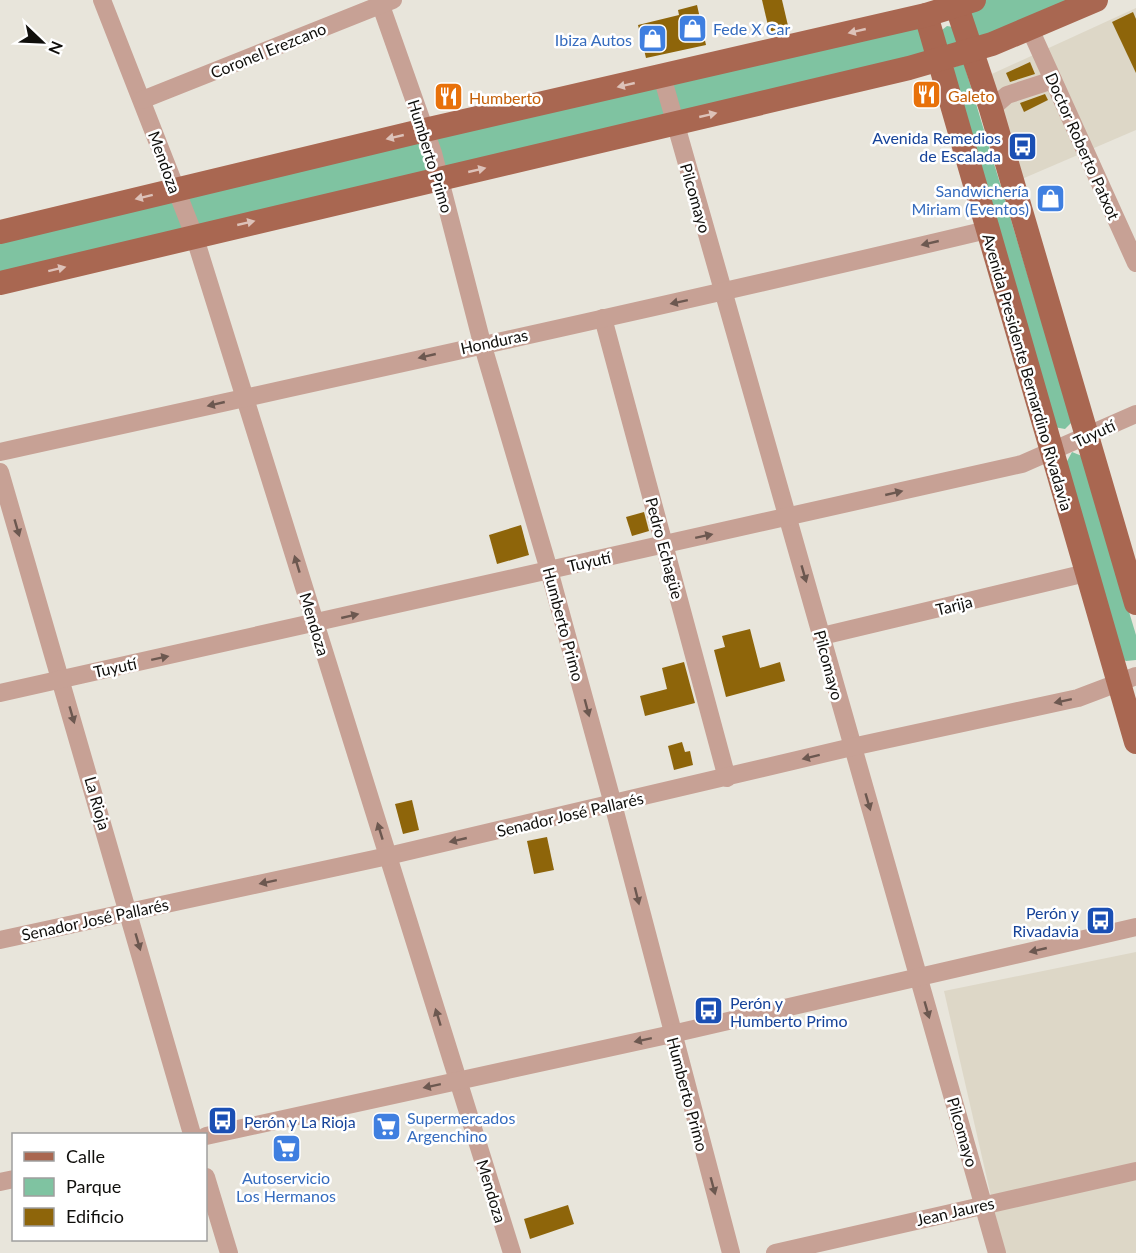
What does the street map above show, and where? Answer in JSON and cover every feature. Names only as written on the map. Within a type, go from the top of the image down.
[{"type":"main road","points":[[0,283],[194,235],[938,60],[1030,29],[1096,0]]},
{"type":"main road","points":[[0,232],[174,189],[662,76],[925,8],[962,2],[973,50],[1136,603]]},
{"type":"main road","name":"Avenida Presidente Bernardino Rivadavia","points":[[925,8],[1086,573],[1127,679],[1136,742]]},
{"type":"street","name":"Mendoza","points":[[102,0],[174,189],[194,235],[512,1253]]},
{"type":"street","name":"Coronel Erezcano","points":[[142,100],[385,2]]},
{"type":"street","name":"Humberto Primo","points":[[385,2],[439,179],[482,343],[549,570],[614,804],[730,1253]]},
{"type":"street","name":"Doctor Roberto Patxot","points":[[1030,29],[1136,263]]},
{"type":"street","name":"Pilcomayo","points":[[662,76],[997,1253]]},
{"type":"street","points":[[991,109],[1007,95],[1053,80]]},
{"type":"street","name":"Honduras","points":[[0,452],[482,343],[722,293],[987,230]]},
{"type":"street","name":"Pedro Echagüe","points":[[603,318],[728,778]]},
{"type":"street","name":"Tuyutí","points":[[0,693],[1022,464],[1136,414]]},
{"type":"street","name":"La Rioja","points":[[0,472],[130,912],[192,1133]]},
{"type":"street","name":"Tarija","points":[[822,636],[1086,573]]},
{"type":"street","name":"Senador José Pallarés","points":[[0,940],[388,856],[728,778],[852,747],[1078,698],[1127,679]]},
{"type":"street","points":[[207,1136],[672,1034],[1136,927]]},
{"type":"street","name":"Jean Jaures","points":[[775,1253],[1136,1171]]},
{"type":"street","points":[[207,1180],[229,1253]]},
{"type":"shaded area","points":[[1136,8],[1136,130],[1003,187],[972,83]]},
{"type":"shaded area","points":[[1136,952],[1136,1253],[1004,1253],[944,991]]},
{"type":"green space","points":[[974,0],[1096,0],[973,50],[957,7]]},
{"type":"green space","points":[[926,15],[938,60],[0,283],[0,232]]},
{"type":"green space","points":[[947,26],[953,27],[957,43],[945,46],[942,30]]},
{"type":"green space","points":[[964,64],[1072,422],[1065,429],[1054,427],[952,71],[954,67]]},
{"type":"green space","points":[[1072,452],[1082,456],[1136,635],[1136,660],[1126,661],[1121,658],[1065,465]]},
{"type":"building","points":[[762,0],[782,0],[789,30],[770,34]]},
{"type":"building","points":[[697,5],[706,45],[646,58],[638,25],[679,15],[678,10]]},
{"type":"building","points":[[1133,12],[1136,19],[1136,73],[1112,22]]},
{"type":"building","points":[[1030,62],[1035,74],[1010,82],[1006,73]]},
{"type":"building","name":"Humberto","points":[[454,87],[458,103],[447,106],[440,103],[437,92]]},
{"type":"building","points":[[1045,94],[1048,100],[1024,112],[1020,103]]},
{"type":"building","points":[[644,512],[649,531],[632,536],[626,517]]},
{"type":"building","points":[[521,525],[529,555],[497,564],[489,535]]},
{"type":"building","points":[[750,629],[760,668],[780,662],[785,681],[726,697],[714,650],[725,647],[722,636]]},
{"type":"building","points":[[684,662],[695,703],[645,716],[640,696],[667,689],[662,668]]},
{"type":"building","points":[[682,742],[685,752],[690,751],[693,765],[674,770],[668,746]]},
{"type":"building","points":[[412,800],[419,830],[403,834],[395,804]]},
{"type":"building","points":[[547,837],[554,870],[534,874],[527,841]]},
{"type":"building","points":[[568,1205],[574,1224],[530,1239],[524,1219]]},
{"type":"place","name":"Fede X Car","points":[[692,28]]},
{"type":"place","name":"Ibiza Autos","points":[[653,39]]},
{"type":"place","name":"Galeto","points":[[927,95]]},
{"type":"place","name":"Humberto","points":[[448,97]]},
{"type":"place","name":"Avenida Remedios de Escalada","points":[[1022,146]]},
{"type":"place","name":"Sandwichería Miriam (Eventos)","points":[[1050,199]]},
{"type":"place","name":"Perón y Rivadavia","points":[[1100,921]]},
{"type":"place","name":"Perón y Humberto Primo","points":[[709,1011]]},
{"type":"place","name":"Perón y La Rioja","points":[[223,1121]]},
{"type":"place","name":"Supermercados Argenchino","points":[[386,1126]]},
{"type":"place","name":"Autoservicio Los Hermanos","points":[[286,1149]]}]
